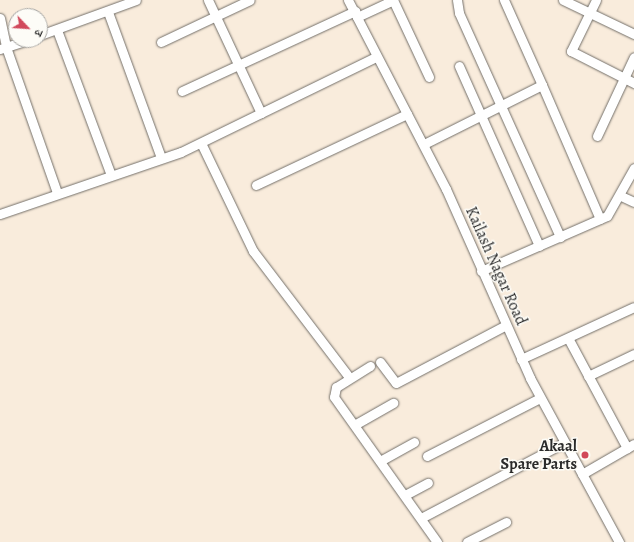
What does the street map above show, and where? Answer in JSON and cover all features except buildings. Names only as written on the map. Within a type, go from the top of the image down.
[{"type":"street","points":[[48,32],[108,12],[136,0]]},
{"type":"street","points":[[208,0],[261,113]]},
{"type":"street","points":[[160,42],[250,0]]},
{"type":"street","name":"Kailash Nagar Road","points":[[348,0],[376,57],[424,144],[540,398],[563,443],[582,474],[619,542]]},
{"type":"street","points":[[182,91],[356,14],[393,0],[429,77]]},
{"type":"street","points":[[457,0],[459,13],[499,106],[560,237]]},
{"type":"street","points":[[504,0],[600,219]]},
{"type":"street","points":[[563,0],[634,34]]},
{"type":"street","points":[[596,0],[571,51],[634,84]]},
{"type":"street","points":[[108,12],[161,158]]},
{"type":"street","points":[[0,18],[3,48],[56,193]]},
{"type":"street","points":[[56,30],[111,175]]},
{"type":"street","points":[[1,211],[161,158],[201,143],[376,57]]},
{"type":"street","points":[[597,136],[634,57]]},
{"type":"street","points":[[459,66],[539,246]]},
{"type":"street","points":[[424,144],[542,85]]},
{"type":"street","points":[[256,185],[407,114]]},
{"type":"street","points":[[201,143],[252,251],[350,377]]},
{"type":"street","points":[[481,271],[600,219],[612,211],[634,168]]},
{"type":"street","points":[[621,196],[634,202]]},
{"type":"street","points":[[522,359],[634,307]]},
{"type":"street","points":[[380,362],[396,383],[506,326]]},
{"type":"street","points":[[568,338],[588,376],[630,446],[582,474]]},
{"type":"street","points":[[588,376],[634,354]]},
{"type":"street","points":[[370,366],[350,377],[334,392],[437,542]]},
{"type":"street","points":[[427,456],[540,398]]},
{"type":"street","points":[[356,424],[393,403]]},
{"type":"street","points":[[380,461],[414,442]]},
{"type":"street","points":[[421,518],[563,443]]},
{"type":"street","points":[[405,495],[428,483]]},
{"type":"street","points":[[467,542],[506,522]]},
{"type":"place","name":"Akaal Spare Parts","points":[[585,455]]}]
